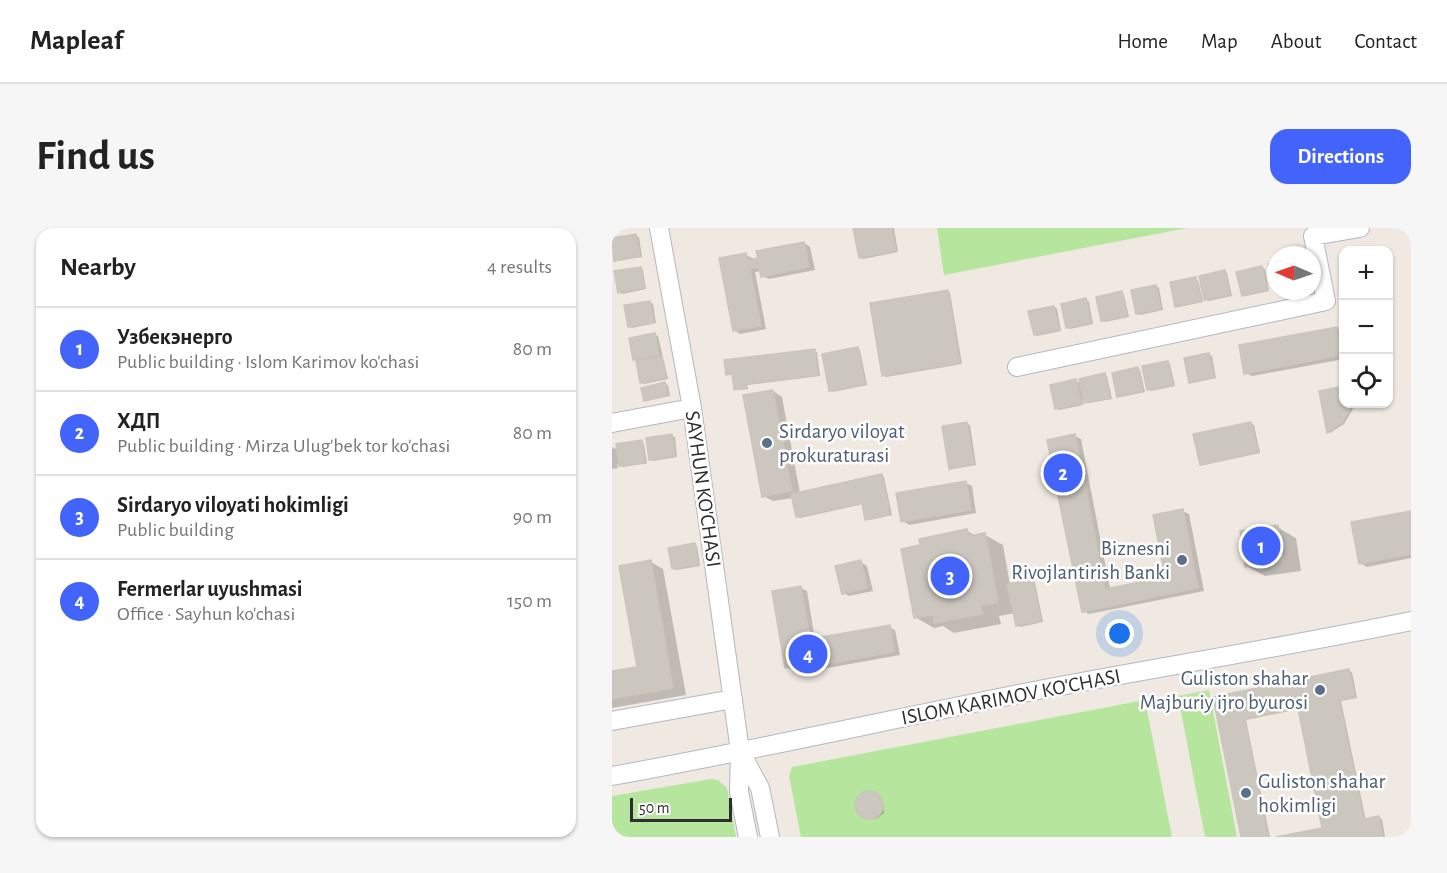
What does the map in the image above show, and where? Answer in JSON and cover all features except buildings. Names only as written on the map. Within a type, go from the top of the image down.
[{"type":"street","name":"SAYHUN KO'CHASI","points":[[659,228],[692,408],[740,751],[740,792],[748,837]]},
{"type":"street","points":[[1017,367],[1326,301],[1312,232],[1360,228]]},
{"type":"street","points":[[612,423],[692,408]]},
{"type":"street","name":"ISLOM KARIMOV KO'CHASI","points":[[612,776],[1045,689],[1411,621]]},
{"type":"street","points":[[612,721],[733,699]]},
{"type":"street","name":"SAYHUN KO'CHASI","points":[[740,751],[760,788],[770,837]]},
{"type":"green space","points":[[937,228],[1187,228],[944,275]]},
{"type":"green space","points":[[1209,690],[1237,837],[1205,837],[1178,696]]},
{"type":"green space","points":[[1145,700],[1172,837],[801,837],[789,776],[792,767]]},
{"type":"green space","points":[[711,779],[718,780],[727,788],[736,837],[612,837],[612,796]]},
{"type":"place","name":"Sirdaryo viloyat prokuraturasi","points":[[767,443]]},
{"type":"place","name":"ХДП","points":[[1063,473]]},
{"type":"place","name":"Узбекэнерго","points":[[1261,546]]},
{"type":"place","name":"Biznesni Rivojlantirish Banki","points":[[1182,560]]},
{"type":"place","name":"Sirdaryo viloyati hokimligi","points":[[950,576]]},
{"type":"place","name":"Fermerlar uyushmasi","points":[[808,654]]},
{"type":"place","name":"Guliston shahar Majburiy ijro byurosi","points":[[1320,690]]},
{"type":"place","name":"Guliston shahar hokimligi","points":[[1246,793]]}]
